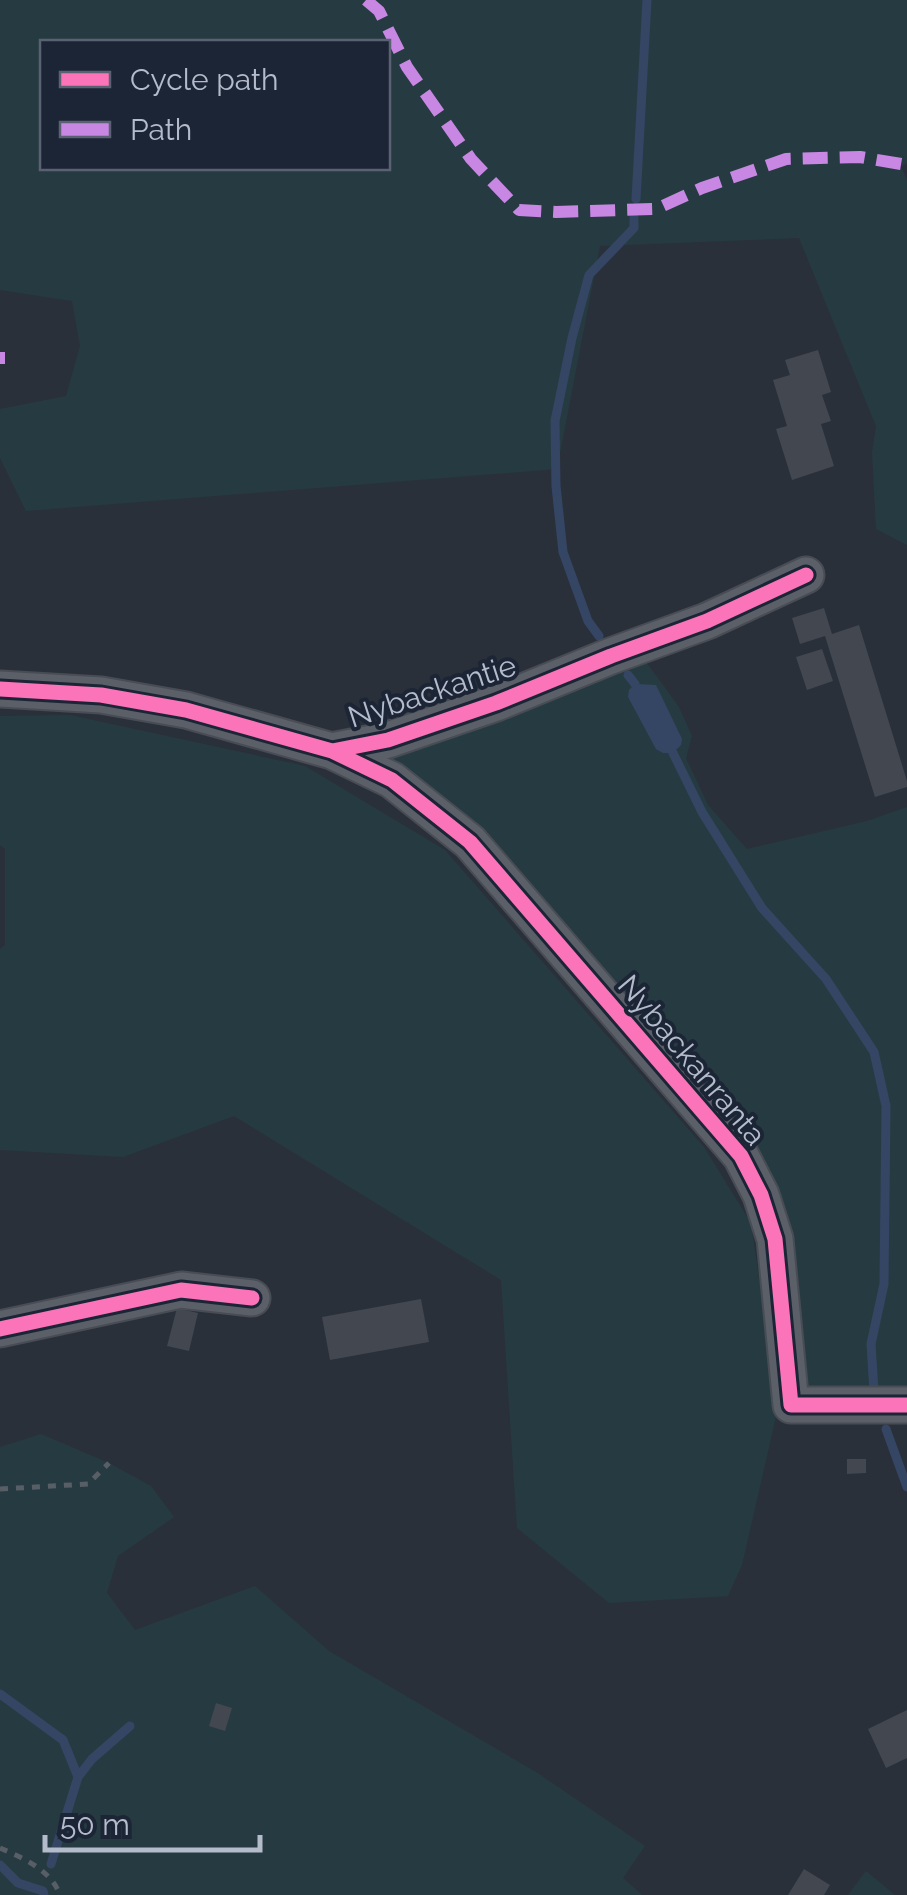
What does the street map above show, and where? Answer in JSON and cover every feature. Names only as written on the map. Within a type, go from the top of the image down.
[{"type":"street","name":"Nybackantie","points":[[0,690],[100,695],[186,710],[332,751],[388,740],[496,703],[706,621],[806,575]]},
{"type":"street","name":"Nybackanranta","points":[[332,751],[392,780],[470,842],[742,1156],[761,1195],[775,1239],[791,1405],[907,1406]]},
{"type":"street","points":[[0,1329],[181,1290],[252,1298]]},
{"type":"path","points":[[0,1489],[88,1484],[109,1463]]},
{"type":"path","points":[[0,1848],[45,1872],[60,1895]]},
{"type":"green space","points":[[0,0],[907,0],[907,163],[901,167],[907,180],[907,545],[876,529],[872,452],[876,426],[799,238],[600,246],[557,469],[26,511],[0,458],[0,409],[66,396],[80,346],[72,301],[0,290]]},
{"type":"green space","points":[[641,655],[679,707],[692,736],[686,758],[708,805],[747,849],[867,821],[907,807],[907,1396],[805,1391],[780,1224],[374,752]]},
{"type":"green space","points":[[70,715],[305,766],[445,850],[704,1147],[751,1223],[778,1408],[742,1565],[728,1596],[609,1603],[517,1528],[501,1280],[234,1116],[123,1157],[0,1150],[0,949],[5,945],[5,849],[0,845],[0,716]]},
{"type":"green space","points":[[41,1434],[151,1486],[174,1517],[118,1556],[107,1593],[135,1630],[255,1586],[329,1651],[536,1772],[645,1846],[623,1878],[642,1895],[0,1895],[0,1447]]},
{"type":"green space","points":[[866,1871],[895,1895],[848,1895]]},
{"type":"water","points":[[635,684],[656,685],[682,739],[673,753],[656,749],[628,697]]},
{"type":"building","points":[[818,350],[831,392],[822,395],[831,421],[821,424],[834,466],[792,480],[776,429],[787,426],[773,380],[790,375],[785,360]]},
{"type":"building","points":[[824,608],[832,634],[859,625],[907,787],[875,797],[825,636],[800,644],[792,618]]},
{"type":"building","points":[[822,649],[833,681],[807,690],[796,657]]},
{"type":"building","points":[[421,1299],[429,1342],[330,1360],[322,1317]]},
{"type":"building","points":[[177,1308],[198,1313],[189,1351],[167,1346]]},
{"type":"building","points":[[847,1459],[866,1459],[866,1473],[847,1474]]},
{"type":"building","points":[[216,1703],[232,1708],[225,1731],[209,1726]]},
{"type":"building","points":[[907,1710],[907,1758],[886,1768],[868,1729]]},
{"type":"building","points":[[804,1869],[830,1885],[824,1895],[788,1895]]},
{"type":"waterway","points":[[636,199],[647,0]]},
{"type":"waterway","points":[[599,636],[588,621],[563,552],[555,421],[589,275],[634,228],[634,218]]},
{"type":"waterway","points":[[628,675],[635,684]]},
{"type":"waterway","points":[[673,753],[702,812],[762,908],[826,979],[874,1052],[886,1106],[884,1284],[871,1344],[874,1391]]},
{"type":"waterway","points":[[886,1429],[907,1487]]},
{"type":"waterway","points":[[0,1694],[63,1740],[78,1777]]},
{"type":"waterway","points":[[51,1864],[78,1777],[92,1759],[130,1726]]},
{"type":"waterway","points":[[0,1865],[18,1883],[43,1891],[44,1895]]},
{"type":"marked path","points":[[366,0],[379,11],[407,67],[471,159],[519,210],[656,209],[702,188],[786,159],[860,157],[907,165]]},
{"type":"marked path","points":[[0,358],[5,358]]},
{"type":"cycle path","points":[[0,689],[101,695],[186,710],[332,751],[388,740],[496,703],[707,621],[806,575]]},
{"type":"cycle path","points":[[332,751],[392,780],[470,842],[741,1156],[761,1195],[775,1239],[791,1405],[907,1405]]},
{"type":"cycle path","points":[[0,1329],[181,1290],[252,1298]]}]
